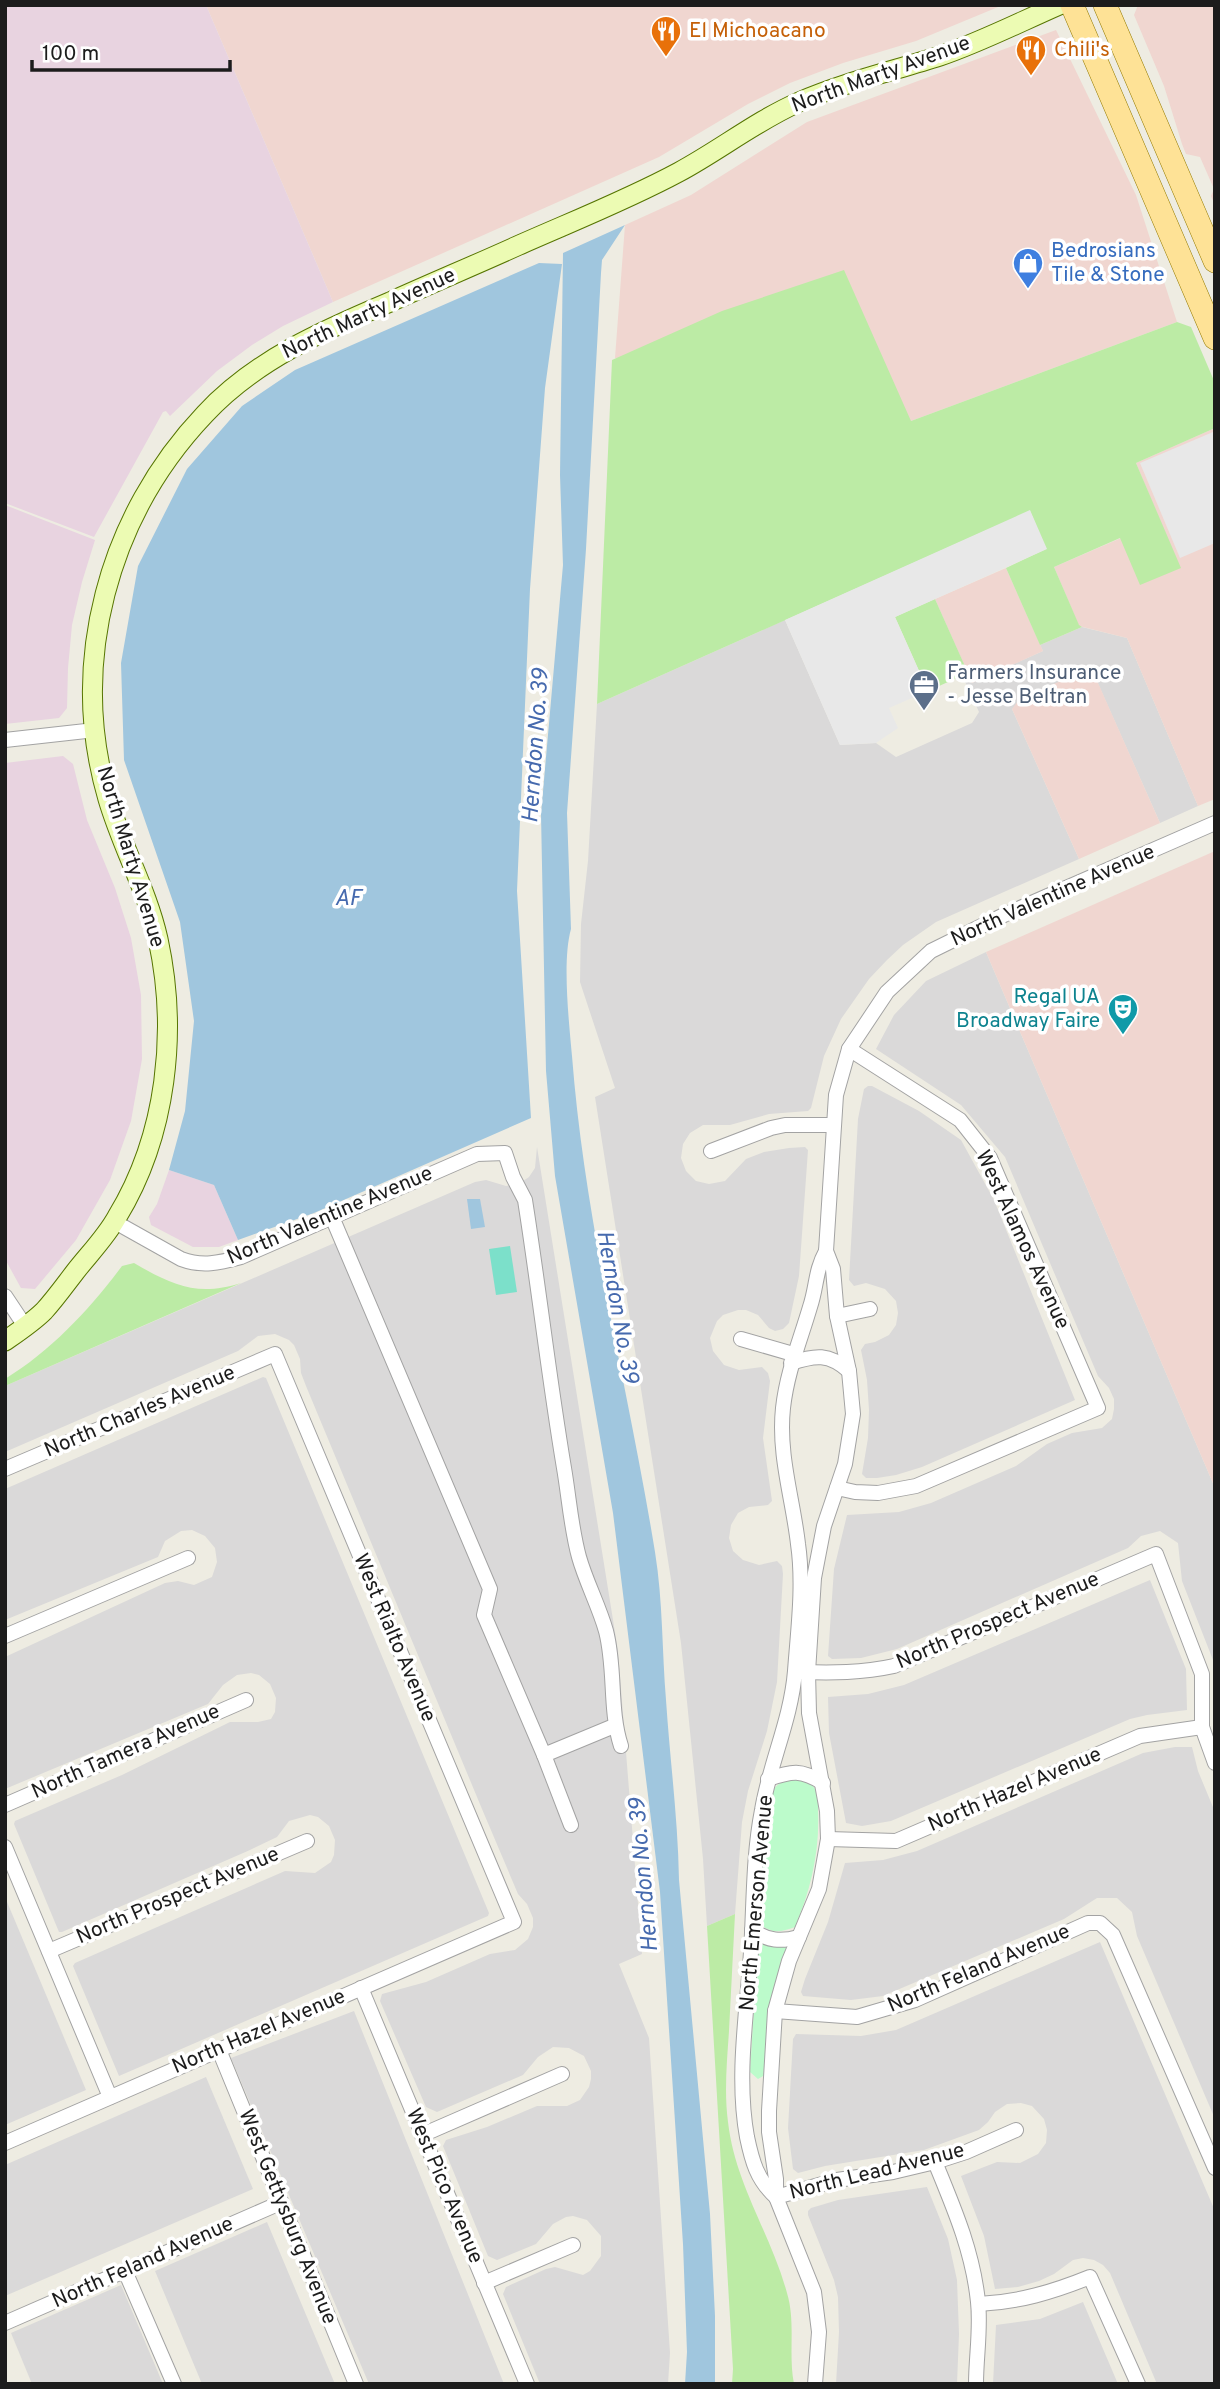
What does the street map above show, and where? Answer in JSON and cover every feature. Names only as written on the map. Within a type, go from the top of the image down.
[{"type":"main road","points":[[1072,5],[1205,298],[1215,338]]},
{"type":"main road","points":[[1105,5],[1215,261]]},
{"type":"street","name":"North Marty Avenue","points":[[115,1222],[145,1159],[155,1122],[165,1074],[166,989],[157,934],[148,904],[108,798],[95,730],[92,691],[99,617],[114,558],[138,505],[169,455],[206,411],[258,368],[327,330],[664,180],[766,118],[793,105],[871,76],[948,53],[1059,5]]},
{"type":"street","points":[[5,740],[95,730]]},
{"type":"street","name":"North Valentine Avenue","points":[[849,1049],[887,992],[931,951],[1004,915],[1215,823]]},
{"type":"street","name":"North Emerson Avenue","points":[[776,2197],[762,2185],[755,2168],[747,2136],[744,2106],[743,2073],[758,1835],[768,1779],[802,1672],[818,1546],[845,1464],[853,1414],[849,1371],[836,1316],[833,1269],[826,1251],[836,1095],[849,1049]]},
{"type":"street","name":"West Alamos Avenue","points":[[837,1488],[878,1493],[916,1486],[1098,1408],[990,1158],[960,1120],[849,1049]]},
{"type":"street","points":[[711,1151],[785,1125],[833,1125]]},
{"type":"street","name":"North Valentine Avenue","points":[[115,1222],[181,1259],[214,1264],[241,1257],[477,1154],[505,1153],[525,1200],[559,1440],[579,1556],[606,1633],[614,1685],[614,1726]]},
{"type":"street","points":[[332,1217],[490,1589],[484,1615],[571,1825]]},
{"type":"street","points":[[5,1341],[43,1313],[115,1222]]},
{"type":"street","name":"North Emerson Avenue","points":[[815,2384],[818,2332],[814,2292],[776,2197],[769,2111],[775,2011],[789,1961],[819,1889],[828,1839],[823,1783],[802,1672],[799,1546],[782,1443],[783,1409],[792,1359],[811,1304],[817,1266],[826,1251]]},
{"type":"street","points":[[5,1296],[25,1326]]},
{"type":"street","points":[[836,1316],[870,1309]]},
{"type":"street","points":[[741,1339],[792,1359],[821,1355],[832,1358],[849,1371]]},
{"type":"street","name":"North Charles Avenue","points":[[5,1469],[275,1354]]},
{"type":"street","name":"West Rialto Avenue","points":[[275,1354],[513,1922]]},
{"type":"street","name":"North Prospect Avenue","points":[[802,1672],[852,1672],[894,1666],[1156,1554],[1202,1674],[1202,1727]]},
{"type":"street","points":[[5,1636],[188,1558]]},
{"type":"street","name":"North Tamera Avenue","points":[[5,1804],[246,1700]]},
{"type":"street","points":[[544,1755],[614,1726],[621,1746]]},
{"type":"street","points":[[1202,1727],[1215,1763]]},
{"type":"street","name":"North Hazel Avenue","points":[[828,1839],[896,1841],[1140,1736],[1202,1727]]},
{"type":"street","points":[[768,1779],[796,1772],[808,1774],[823,1783]]},
{"type":"street","name":"North Prospect Avenue","points":[[49,1951],[307,1841]]},
{"type":"street","points":[[5,1847],[110,2097]]},
{"type":"street","name":"North Hazel Avenue","points":[[5,2143],[513,1922]]},
{"type":"street","name":"North Feland Avenue","points":[[775,2011],[858,2017],[915,2000],[1088,1923],[1100,1923],[1113,1935],[1210,2143]]},
{"type":"street","points":[[752,1930],[762,1937],[774,1940],[799,1937]]},
{"type":"street","name":"West Pico Avenue","points":[[361,1988],[527,2384]]},
{"type":"street","name":"West Gettysburg Avenue","points":[[219,2050],[356,2384]]},
{"type":"street","points":[[422,2135],[562,2074]]},
{"type":"street","name":"North Lead Avenue","points":[[776,2197],[837,2180],[893,2172],[935,2162],[1016,2130]]},
{"type":"street","points":[[1210,2143],[1215,2168]]},
{"type":"street","points":[[935,2162],[958,2217],[970,2255],[978,2304],[976,2384]]},
{"type":"street","name":"North Feland Avenue","points":[[5,2323],[280,2203]]},
{"type":"street","points":[[484,2283],[573,2245]]},
{"type":"street","points":[[125,2271],[174,2384]]},
{"type":"street","points":[[978,2304],[1024,2300],[1090,2277],[1138,2384]]},
{"type":"shaded area","points":[[5,5],[206,5],[333,302],[283,326],[252,345],[217,371],[170,416],[166,411],[163,412],[94,537],[5,503]]},
{"type":"shaded area","points":[[206,5],[1003,5],[916,41],[843,63],[790,83],[748,104],[659,157],[333,302]]},
{"type":"shaded area","points":[[1138,5],[1215,5],[1215,205],[1211,196],[1214,189],[1200,157],[1186,154],[1182,144],[1164,86],[1134,15]]},
{"type":"shaded area","points":[[1056,30],[1136,195],[1177,322],[911,421],[615,358],[625,225],[691,195],[807,122]]},
{"type":"shaded area","points":[[1215,428],[1215,799],[1198,806],[1127,638],[1079,626],[1054,567],[1121,538],[1180,568],[1136,463]]},
{"type":"shaded area","points":[[1213,432],[1215,543],[1180,558],[1140,463]]},
{"type":"shaded area","points":[[5,505],[95,540],[72,625],[67,708],[59,718],[5,724]]},
{"type":"shaded area","points":[[1030,510],[1047,549],[895,617],[928,691],[889,708],[898,728],[876,743],[840,745],[785,620]]},
{"type":"shaded area","points":[[1006,568],[1043,651],[972,683],[935,599]]},
{"type":"shaded area","points":[[785,620],[840,745],[876,743],[896,757],[972,723],[979,712],[962,675],[968,673],[973,682],[1043,651],[1040,645],[1082,627],[1127,638],[1198,806],[1160,823],[1091,668],[1012,709],[1079,859],[936,922],[903,945],[869,979],[841,1019],[824,1056],[808,1111],[769,1114],[730,1125],[703,1125],[690,1133],[683,1144],[681,1158],[686,1171],[696,1181],[709,1184],[725,1181],[746,1159],[764,1152],[805,1147],[808,1150],[799,1276],[789,1323],[783,1329],[775,1331],[758,1315],[738,1310],[723,1315],[717,1321],[710,1338],[713,1351],[724,1365],[739,1370],[762,1367],[768,1373],[770,1381],[763,1438],[772,1501],[768,1505],[749,1507],[738,1513],[731,1525],[729,1538],[733,1551],[743,1560],[759,1565],[777,1561],[782,1566],[783,1574],[777,1682],[767,1731],[748,1791],[742,1822],[735,1914],[707,1926],[703,1859],[681,1643],[595,1097],[615,1088],[580,982],[581,924],[588,861],[597,704]]},
{"type":"shaded area","points":[[1091,667],[1160,823],[1079,859],[1012,709],[1019,700]]},
{"type":"shaded area","points":[[63,756],[73,764],[87,820],[115,888],[131,938],[141,995],[142,1059],[131,1121],[110,1180],[76,1240],[35,1289],[21,1288],[5,1259],[5,763]]},
{"type":"shaded area","points":[[1215,851],[1215,1488],[986,952]]},
{"type":"shaded area","points":[[986,952],[1215,1488],[1215,1698],[1213,1660],[1182,1581],[1178,1543],[1160,1531],[1141,1536],[1128,1548],[897,1649],[861,1658],[832,1659],[828,1656],[834,1569],[847,1515],[899,1512],[931,1503],[1016,1466],[1047,1444],[1072,1433],[1102,1428],[1112,1419],[1114,1399],[1109,1388],[1098,1376],[1005,1157],[961,1105],[876,1049],[894,1015],[926,981]]},
{"type":"shaded area","points":[[868,1086],[919,1111],[961,1140],[994,1200],[1075,1400],[922,1467],[877,1478],[866,1478],[862,1474],[869,1410],[861,1350],[865,1344],[889,1335],[896,1325],[898,1313],[896,1301],[885,1289],[866,1283],[854,1286],[849,1280],[858,1119],[864,1089]]},
{"type":"shaded area","points":[[537,1147],[618,1651],[642,1954],[619,1964],[649,2038],[670,2353],[668,2384],[540,2384],[503,2294],[506,2287],[546,2269],[555,2267],[583,2275],[590,2271],[601,2256],[601,2236],[587,2220],[566,2217],[553,2224],[536,2244],[497,2260],[488,2256],[443,2146],[446,2140],[487,2127],[537,2106],[567,2106],[580,2100],[591,2079],[591,2071],[584,2056],[569,2048],[553,2047],[538,2057],[523,2075],[437,2112],[426,2107],[380,2001],[382,1994],[426,1982],[490,1954],[515,1950],[528,1939],[533,1918],[527,1904],[518,1894],[482,1809],[306,1386],[294,1345],[275,1334],[258,1336],[238,1351],[5,1452],[5,1386],[475,1182],[486,1180],[506,1186],[520,1183],[529,1177],[535,1168]]},
{"type":"shaded area","points":[[169,1170],[214,1185],[238,1240],[219,1247],[193,1247],[151,1225],[149,1217],[157,1204]]},
{"type":"shaded area","points":[[510,1246],[517,1292],[496,1295],[489,1249]]},
{"type":"shaded area","points":[[266,1378],[489,1913],[488,1916],[119,2076],[73,1966],[75,1963],[285,1871],[315,1873],[331,1862],[335,1840],[329,1826],[318,1817],[310,1815],[289,1821],[277,1837],[59,1932],[15,1821],[122,1775],[230,1722],[271,1719],[275,1712],[276,1698],[270,1684],[259,1675],[237,1675],[223,1685],[208,1704],[5,1789],[5,1657],[165,1583],[178,1581],[194,1585],[212,1577],[217,1562],[215,1548],[205,1536],[192,1530],[181,1531],[165,1541],[158,1557],[5,1620],[5,1489]]},
{"type":"shaded area","points":[[1150,1580],[1186,1669],[1187,1710],[1130,1719],[891,1821],[862,1826],[846,1823],[829,1733],[828,1697],[868,1694],[904,1685]]},
{"type":"shaded area","points":[[1192,1747],[1198,1771],[1215,1812],[1215,2119],[1137,1936],[1132,1912],[1117,1898],[1097,1898],[1064,1919],[883,1996],[851,2000],[803,1996],[801,1992],[805,1979],[828,1922],[845,1863],[883,1860],[917,1851],[1143,1753]]},
{"type":"shaded area","points":[[5,1897],[86,2090],[5,2125]]},
{"type":"shaded area","points":[[1100,1942],[1215,2211],[1215,2384],[1157,2384],[1110,2273],[1094,2260],[1073,2260],[1039,2281],[1018,2287],[995,2289],[984,2236],[961,2176],[997,2162],[1020,2163],[1038,2154],[1046,2143],[1047,2130],[1044,2119],[1032,2106],[1021,2103],[1007,2104],[995,2112],[979,2130],[924,2150],[798,2173],[793,2169],[788,2128],[793,2039],[796,2034],[861,2036],[896,2030]]},
{"type":"shaded area","points":[[354,2011],[504,2384],[369,2384],[231,2058]]},
{"type":"shaded area","points":[[206,2077],[253,2189],[5,2296],[5,2165]]},
{"type":"shaded area","points":[[927,2187],[948,2239],[957,2280],[957,2384],[836,2384],[838,2297],[808,2211],[838,2200]]},
{"type":"shaded area","points":[[267,2222],[335,2384],[202,2384],[155,2271]]},
{"type":"shaded area","points":[[121,2285],[163,2384],[32,2384],[11,2333]]},
{"type":"shaded area","points":[[1083,2302],[1118,2384],[993,2384],[996,2325],[1040,2319]]},
{"type":"green space","points":[[844,270],[911,421],[1177,322],[1191,327],[1215,383],[1215,428],[1136,463],[1181,568],[1140,585],[1120,538],[1054,567],[1082,627],[1040,645],[1006,568],[1046,549],[1030,511],[597,704],[612,360],[722,311]]},
{"type":"green space","points":[[935,599],[968,673],[928,691],[895,617]]},
{"type":"green space","points":[[134,1263],[173,1283],[198,1289],[241,1283],[5,1386],[5,1379],[69,1328],[122,1266]]},
{"type":"green space","points":[[796,1779],[811,1785],[818,1795],[816,1855],[806,1899],[795,1927],[773,1931],[761,1925],[766,1819],[777,1785]]},
{"type":"green space","points":[[735,1914],[726,2076],[728,2122],[738,2167],[780,2271],[790,2304],[794,2384],[732,2384],[707,1926]]},
{"type":"green space","points":[[758,1942],[771,1946],[788,1946],[765,2075],[758,2079],[750,2072]]},
{"type":"water","points":[[625,225],[602,260],[601,273],[586,549],[567,813],[571,929],[568,942],[567,992],[578,1119],[587,1181],[658,1570],[679,1880],[710,2214],[715,2384],[685,2384],[687,2352],[683,2244],[660,1892],[613,1513],[555,1176],[546,1071],[541,814],[563,565],[560,475],[563,253]]},
{"type":"water","name":"AF","points":[[539,263],[562,264],[545,388],[530,589],[517,891],[531,1118],[314,1213],[238,1240],[214,1185],[169,1170],[185,1111],[194,1021],[180,922],[124,760],[121,663],[138,566],[187,469],[242,406],[295,370]]},
{"type":"water","points":[[467,1199],[480,1199],[485,1227],[471,1229]]},
{"type":"place","name":"El Michoacano","points":[[666,58]]},
{"type":"place","name":"Chili's","points":[[1031,77]]},
{"type":"place","name":"Bedrosians Tile & Stone","points":[[1028,290]]},
{"type":"place","name":"Farmers Insurance - Jesse Beltran","points":[[924,712]]},
{"type":"place","name":"Regal UA Broadway Faire","points":[[1123,1036]]},
{"type":"water label","name":"Herndon No. 39","points":[[537,746]]},
{"type":"water label","name":"Herndon No. 39","points":[[616,1307]]},
{"type":"water label","name":"Herndon No. 39","points":[[645,1875]]}]
